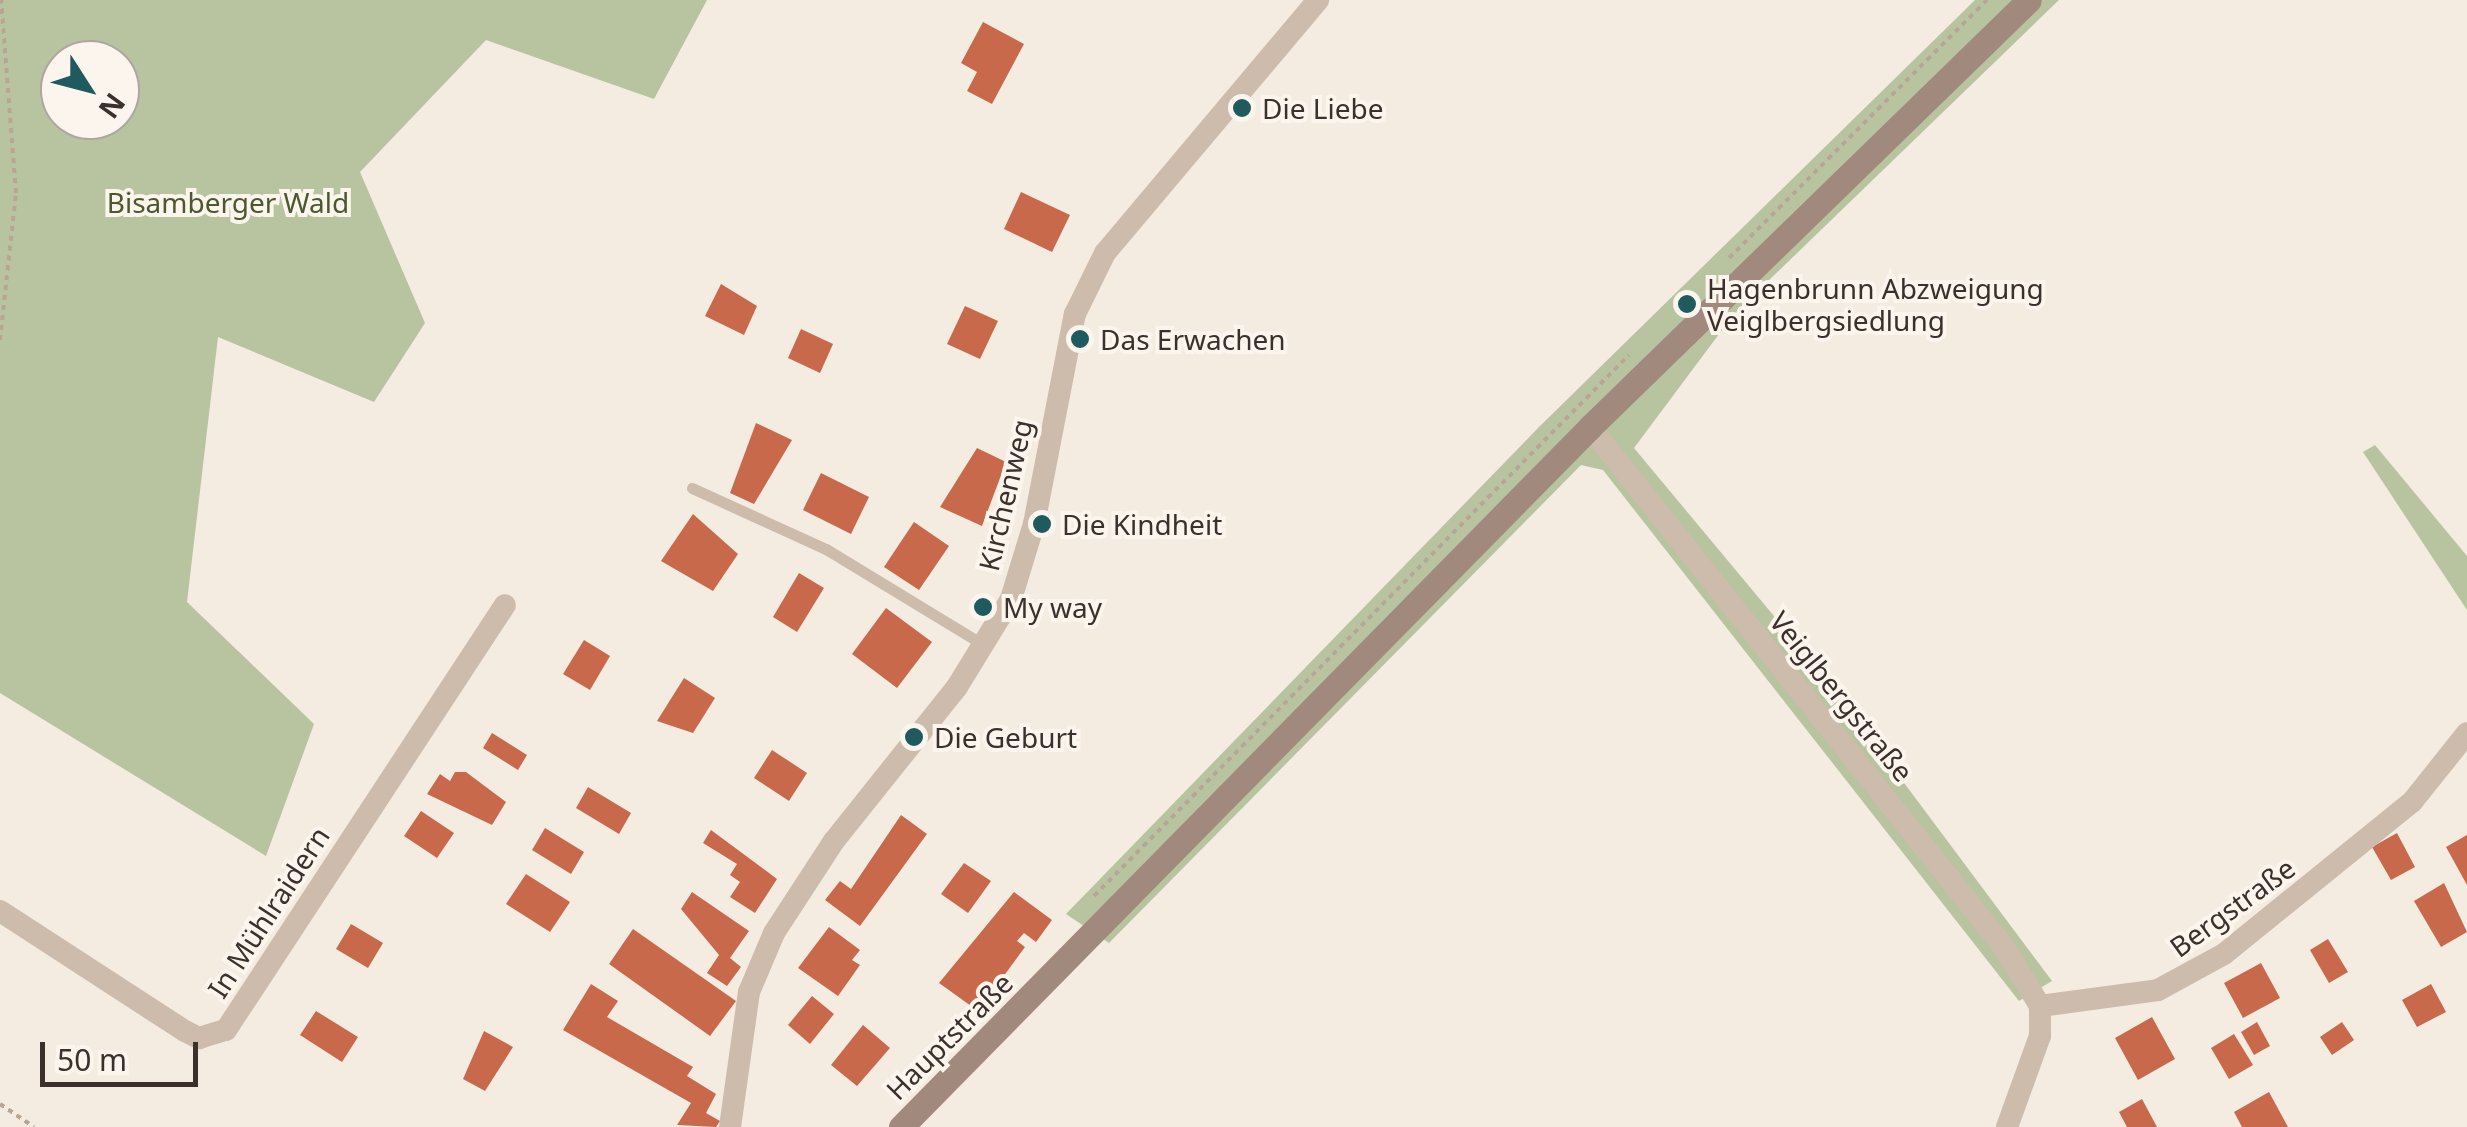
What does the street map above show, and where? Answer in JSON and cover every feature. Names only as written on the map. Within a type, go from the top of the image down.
[{"type":"main road","name":"Hauptstraße","points":[[901,1127],[1590,427],[2029,0]]},
{"type":"street","name":"Kirchenweg","points":[[730,1127],[750,992],[774,934],[984,645],[1020,575],[1075,314],[1104,254],[1318,0]]},
{"type":"street","name":"Veiglbergstraße","points":[[1590,427],[2003,946],[2040,1006]]},
{"type":"street","name":"In Mühlraidern","points":[[0,911],[185,1032],[199,1038],[226,1030],[506,606]]},
{"type":"street","name":"Bergstraße","points":[[2040,1006],[2119,1001],[2200,970],[2267,925],[2412,802],[2467,733]]},
{"type":"street","points":[[2007,1127],[2040,1036],[2040,1006]]},
{"type":"lane","points":[[692,488],[826,549],[984,645]]},
{"type":"path","points":[[0,340],[16,193],[1,0]]},
{"type":"path","points":[[0,1104],[34,1127]]},
{"type":"green space","name":"Bisamberger Wald","points":[[0,0],[707,0],[654,99],[486,40],[360,172],[425,323],[374,402],[218,337],[187,602],[314,724],[266,856],[0,693]]},
{"type":"green space","points":[[1975,0],[2059,0],[1734,314],[1634,448],[1828,681],[2052,981],[2019,1001],[1603,470],[1581,465],[1109,943],[1066,914],[1539,427]]},
{"type":"green space","points":[[2375,445],[2467,556],[2467,610],[2363,452]]},
{"type":"building","points":[[983,22],[1024,44],[992,104],[967,91],[977,72],[961,63]]},
{"type":"building","points":[[1021,192],[1070,215],[1052,252],[1004,229]]},
{"type":"building","points":[[721,284],[757,306],[744,335],[705,316]]},
{"type":"building","points":[[965,306],[998,321],[980,359],[947,344]]},
{"type":"building","points":[[801,329],[833,344],[820,373],[788,358]]},
{"type":"building","points":[[756,423],[792,440],[754,504],[730,493]]},
{"type":"building","points":[[977,448],[1006,462],[982,526],[940,507]]},
{"type":"building","points":[[821,473],[869,497],[851,534],[803,510]]},
{"type":"building","points":[[693,514],[738,554],[713,591],[661,561]]},
{"type":"building","points":[[914,522],[949,546],[919,590],[884,567]]},
{"type":"building","points":[[799,573],[824,588],[797,632],[773,617]]},
{"type":"building","points":[[886,608],[932,642],[897,688],[852,654]]},
{"type":"building","points":[[584,640],[610,656],[590,690],[563,674]]},
{"type":"building","points":[[684,678],[715,698],[693,733],[657,721]]},
{"type":"building","points":[[492,733],[527,755],[518,770],[483,748]]},
{"type":"building","points":[[772,750],[807,773],[789,801],[754,778]]},
{"type":"building","points":[[455,772],[466,772],[506,802],[492,825],[427,794],[440,774],[450,781]]},
{"type":"building","points":[[588,787],[631,813],[619,834],[576,808]]},
{"type":"building","points":[[421,811],[454,833],[437,858],[404,836]]},
{"type":"building","points":[[901,815],[927,834],[860,926],[825,900],[840,881],[851,889]]},
{"type":"building","points":[[545,828],[584,852],[571,874],[532,850]]},
{"type":"building","points":[[711,830],[777,879],[755,913],[730,897],[740,882],[730,875],[737,864],[703,843]]},
{"type":"building","points":[[2397,833],[2415,867],[2391,880],[2372,847]]},
{"type":"building","points":[[2467,835],[2467,885],[2446,847]]},
{"type":"building","points":[[964,863],[991,881],[968,913],[941,894]]},
{"type":"building","points":[[526,874],[570,902],[550,932],[506,904]]},
{"type":"building","points":[[2444,883],[2467,932],[2441,947],[2414,901]]},
{"type":"building","points":[[692,892],[749,931],[730,958],[741,967],[727,986],[707,973],[719,955],[681,909]]},
{"type":"building","points":[[1014,892],[1052,920],[1036,942],[1024,933],[1017,941],[1025,947],[978,1011],[939,983]]},
{"type":"building","points":[[351,924],[383,943],[368,968],[336,949]]},
{"type":"building","points":[[829,927],[860,950],[852,960],[860,965],[838,996],[798,968]]},
{"type":"building","points":[[633,929],[736,1001],[710,1036],[609,964]]},
{"type":"building","points":[[2328,939],[2348,972],[2329,983],[2310,950]]},
{"type":"building","points":[[2261,963],[2280,998],[2243,1018],[2224,983]]},
{"type":"building","points":[[591,984],[618,1001],[607,1017],[693,1067],[687,1076],[716,1094],[706,1113],[720,1121],[716,1127],[677,1125],[691,1103],[563,1030]]},
{"type":"building","points":[[2431,984],[2446,1012],[2417,1027],[2402,1000]]},
{"type":"building","points":[[812,996],[834,1014],[810,1044],[788,1025]]},
{"type":"building","points":[[316,1011],[358,1037],[342,1062],[300,1035]]},
{"type":"building","points":[[2152,1017],[2175,1059],[2138,1080],[2115,1038]]},
{"type":"building","points":[[2257,1022],[2270,1046],[2254,1055],[2241,1032]]},
{"type":"building","points":[[2342,1022],[2354,1040],[2332,1055],[2320,1037]]},
{"type":"building","points":[[863,1025],[890,1048],[857,1086],[831,1065]]},
{"type":"building","points":[[484,1031],[513,1047],[485,1091],[463,1079]]},
{"type":"building","points":[[2234,1034],[2253,1065],[2229,1079],[2211,1048]]},
{"type":"building","points":[[2269,1092],[2288,1127],[2242,1127],[2234,1112]]},
{"type":"building","points":[[2142,1099],[2157,1127],[2127,1127],[2119,1112]]},
{"type":"place","name":"Die Liebe","points":[[1242,108]]},
{"type":"place","name":"Hagenbrunn Abzweigung Veiglbergsiedlung","points":[[1687,304]]},
{"type":"place","name":"Das Erwachen","points":[[1080,339]]},
{"type":"place","name":"Die Kindheit","points":[[1042,524]]},
{"type":"place","name":"My way","points":[[983,607]]},
{"type":"place","name":"Die Geburt","points":[[914,737]]}]
